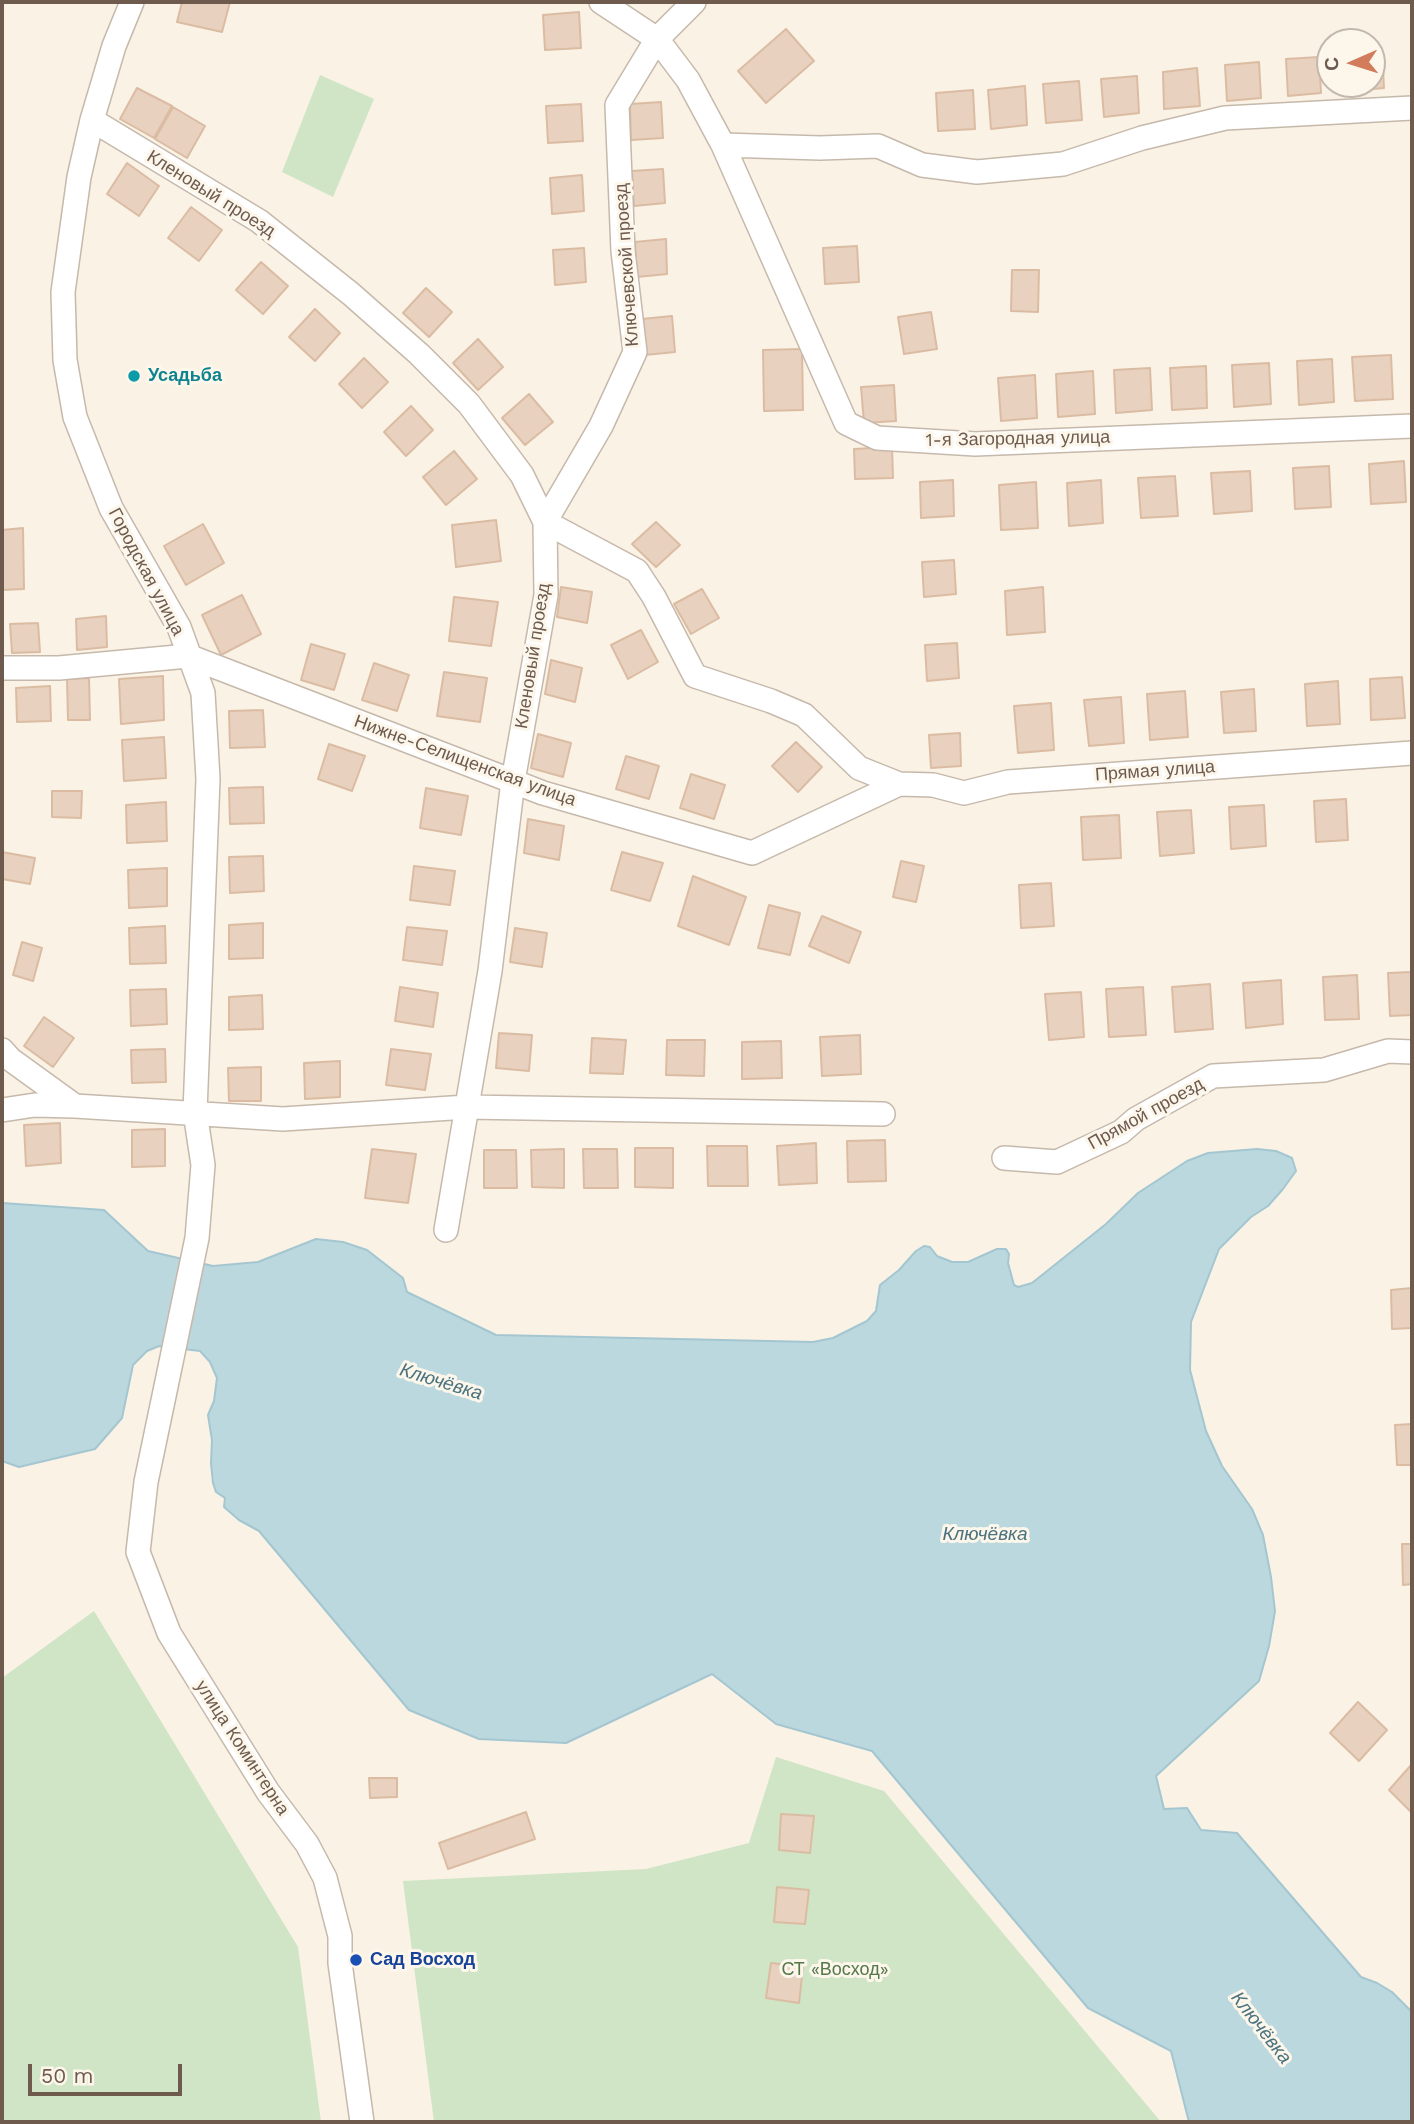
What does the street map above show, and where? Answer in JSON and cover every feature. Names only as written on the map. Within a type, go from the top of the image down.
[{"type":"street","name":"Городская улица","points":[[132,2],[114,46],[92,120],[79,177],[63,292],[65,360],[75,417],[111,508],[179,627],[203,693],[208,779],[195,1112],[203,1166],[197,1238]]},
{"type":"street","points":[[601,2],[657,39]]},
{"type":"street","name":"Ключевской проезд","points":[[545,522],[601,426],[635,352],[623,250],[617,105],[657,39],[694,2]]},
{"type":"street","name":"1-я Загородная улица","points":[[657,39],[688,80],[723,145],[846,423],[877,438],[975,443],[1412,426]]},
{"type":"street","points":[[723,145],[820,148],[878,146],[922,165],[977,172],[1063,164],[1142,138],[1225,118],[1412,107]]},
{"type":"street","name":"Кленовый проезд","points":[[92,120],[259,221],[351,294],[419,354],[469,404],[522,475],[545,522],[546,595],[513,781],[490,971],[446,1230]]},
{"type":"street","points":[[545,522],[637,571],[654,597],[695,676],[804,715],[859,768],[899,784]]},
{"type":"street","points":[[2,668],[59,668],[188,656]]},
{"type":"street","name":"Нижне-Селищенская улица","points":[[188,656],[543,793],[752,853],[899,784]]},
{"type":"street","name":"Прямая улица","points":[[899,784],[933,785],[964,793],[1008,782],[1412,753]]},
{"type":"street","points":[[2,1050],[10,1059],[75,1106]]},
{"type":"street","name":"Прямой проезд","points":[[1004,1158],[1057,1162],[1121,1132],[1136,1119],[1213,1076],[1324,1070],[1388,1051],[1412,1052]]},
{"type":"street","points":[[2,1110],[35,1105],[75,1106],[283,1119],[467,1107],[883,1114]]},
{"type":"street","name":"улица Коминтерна","points":[[197,1238],[146,1482],[138,1552],[169,1633],[268,1793],[307,1844],[326,1878],[340,1936],[341,1963],[362,2122]]},
{"type":"green space","points":[[320,75],[374,99],[333,197],[282,172]]},
{"type":"green space","points":[[94,1611],[298,1947],[321,2122],[2,2122],[2,1678]]},
{"type":"green space","name":"СТ «Восход»","points":[[776,1757],[884,1791],[1161,2122],[434,2122],[403,1881],[646,1869],[749,1843]]},
{"type":"water","name":"Ключёвка","points":[[1257,1149],[1276,1151],[1292,1158],[1296,1171],[1268,1206],[1251,1217],[1219,1249],[1191,1322],[1190,1370],[1206,1431],[1222,1466],[1252,1509],[1263,1535],[1275,1611],[1259,1681],[1156,1776],[1164,1809],[1187,1808],[1201,1830],[1237,1833],[1361,1977],[1392,1992],[1412,2012],[1412,2122],[1189,2122],[1171,2051],[1088,2008],[872,1751],[776,1724],[712,1674],[566,1743],[479,1739],[409,1710],[259,1531],[239,1520],[224,1507],[225,1498],[216,1492],[213,1483],[212,1440],[208,1415],[214,1401],[217,1378],[210,1362],[200,1351],[159,1346],[147,1351],[133,1365],[122,1418],[95,1449],[19,1467],[2,1461],[2,1203],[104,1210],[148,1251],[213,1266],[258,1262],[316,1239],[343,1242],[367,1250],[403,1278],[407,1292],[496,1335],[813,1342],[833,1338],[867,1321],[876,1311],[880,1285],[924,1246],[930,1247],[937,1256],[952,1262],[968,1262],[997,1249],[1006,1249],[1014,1285],[1018,1287],[1032,1283],[1106,1224],[1138,1193],[1187,1161],[1208,1153]]},
{"type":"building","points":[[182,2],[230,2],[222,32],[177,22]]},
{"type":"building","points":[[579,12],[581,48],[545,50],[543,15]]},
{"type":"building","points":[[786,29],[814,61],[766,103],[738,71]]},
{"type":"building","points":[[1316,57],[1316,93],[1288,96],[1286,59]]},
{"type":"building","points":[[1259,62],[1261,98],[1227,101],[1225,65]]},
{"type":"building","points":[[1197,68],[1200,106],[1164,109],[1163,72]]},
{"type":"building","points":[[1137,76],[1139,113],[1104,117],[1101,79]]},
{"type":"building","points":[[1079,81],[1082,120],[1046,123],[1043,84]]},
{"type":"building","points":[[1025,86],[1027,125],[991,129],[988,90]]},
{"type":"building","points":[[137,88],[172,106],[154,138],[120,119]]},
{"type":"building","points":[[973,90],[975,129],[938,131],[936,93]]},
{"type":"building","points":[[661,102],[663,138],[631,140],[630,104]]},
{"type":"building","points":[[581,104],[583,141],[548,143],[546,106]]},
{"type":"building","points":[[173,107],[205,126],[187,158],[155,139]]},
{"type":"building","points":[[127,163],[159,186],[139,216],[107,194]]},
{"type":"building","points":[[663,169],[665,203],[634,206],[632,171]]},
{"type":"building","points":[[582,175],[584,211],[552,214],[550,178]]},
{"type":"building","points":[[191,207],[222,230],[199,261],[168,238]]},
{"type":"building","points":[[666,239],[667,274],[637,277],[635,242]]},
{"type":"building","points":[[857,246],[859,282],[825,284],[823,248]]},
{"type":"building","points":[[584,248],[586,282],[555,285],[553,250]]},
{"type":"building","points":[[261,262],[288,286],[263,314],[236,290]]},
{"type":"building","points":[[1012,270],[1039,270],[1038,312],[1011,311]]},
{"type":"building","points":[[426,288],[452,312],[429,337],[403,313]]},
{"type":"building","points":[[315,309],[340,333],[315,361],[289,337]]},
{"type":"building","points":[[931,312],[937,349],[904,354],[898,317]]},
{"type":"building","points":[[672,316],[675,352],[645,355],[642,319]]},
{"type":"building","points":[[478,339],[503,367],[478,390],[453,363]]},
{"type":"building","points":[[802,349],[803,410],[764,411],[763,350]]},
{"type":"building","points":[[1391,355],[1393,399],[1355,401],[1352,357]]},
{"type":"building","points":[[364,358],[388,382],[362,408],[339,384]]},
{"type":"building","points":[[1332,359],[1334,402],[1299,405],[1297,361]]},
{"type":"building","points":[[1269,363],[1271,404],[1234,407],[1232,365]]},
{"type":"building","points":[[1206,366],[1207,408],[1172,410],[1170,368]]},
{"type":"building","points":[[1150,368],[1152,410],[1116,413],[1114,370]]},
{"type":"building","points":[[1093,371],[1095,414],[1058,417],[1056,374]]},
{"type":"building","points":[[1035,375],[1037,418],[1001,421],[998,378]]},
{"type":"building","points":[[894,385],[896,421],[864,423],[861,387]]},
{"type":"building","points":[[529,394],[553,422],[525,445],[502,418]]},
{"type":"building","points":[[411,406],[433,430],[406,456],[384,432]]},
{"type":"building","points":[[892,447],[893,478],[855,479],[854,449]]},
{"type":"building","points":[[454,451],[477,479],[446,505],[423,477]]},
{"type":"building","points":[[1404,461],[1406,502],[1371,504],[1369,464]]},
{"type":"building","points":[[1329,466],[1331,507],[1295,509],[1293,468]]},
{"type":"building","points":[[1250,471],[1252,511],[1214,514],[1211,473]]},
{"type":"building","points":[[1175,476],[1178,516],[1141,518],[1138,478]]},
{"type":"building","points":[[953,480],[954,516],[921,518],[920,482]]},
{"type":"building","points":[[1101,480],[1103,523],[1069,526],[1067,483]]},
{"type":"building","points":[[1036,482],[1038,528],[1001,530],[999,485]]},
{"type":"building","points":[[496,520],[501,561],[456,567],[452,525]]},
{"type":"building","points":[[656,522],[680,545],[656,567],[632,544]]},
{"type":"building","points":[[203,524],[224,563],[186,585],[164,546]]},
{"type":"building","points":[[23,528],[24,589],[2,590],[2,530]]},
{"type":"building","points":[[954,560],[956,594],[924,597],[922,562]]},
{"type":"building","points":[[561,587],[592,592],[587,623],[557,617]]},
{"type":"building","points":[[1043,587],[1045,632],[1007,635],[1005,591]]},
{"type":"building","points":[[702,589],[719,618],[691,634],[674,604]]},
{"type":"building","points":[[242,595],[261,634],[221,655],[202,615]]},
{"type":"building","points":[[454,597],[498,602],[491,646],[449,641]]},
{"type":"building","points":[[106,616],[107,647],[77,650],[76,619]]},
{"type":"building","points":[[38,623],[40,652],[12,653],[10,624]]},
{"type":"building","points":[[641,630],[658,662],[628,679],[611,645]]},
{"type":"building","points":[[957,643],[959,678],[927,681],[925,645]]},
{"type":"building","points":[[311,644],[345,654],[334,690],[301,680]]},
{"type":"building","points":[[551,660],[582,668],[575,702],[545,694]]},
{"type":"building","points":[[374,663],[409,675],[397,711],[362,700]]},
{"type":"building","points":[[444,672],[487,678],[480,722],[437,716]]},
{"type":"building","points":[[163,676],[164,720],[121,724],[119,679]]},
{"type":"building","points":[[1402,677],[1405,718],[1371,720],[1370,679]]},
{"type":"building","points":[[89,678],[90,720],[68,720],[67,679]]},
{"type":"building","points":[[1338,681],[1340,724],[1307,726],[1305,684]]},
{"type":"building","points":[[50,686],[51,721],[17,722],[16,688]]},
{"type":"building","points":[[1254,689],[1256,731],[1224,733],[1221,692]]},
{"type":"building","points":[[1185,691],[1188,737],[1150,740],[1147,694]]},
{"type":"building","points":[[1121,697],[1124,743],[1089,746],[1084,700]]},
{"type":"building","points":[[1051,703],[1054,750],[1018,753],[1014,706]]},
{"type":"building","points":[[263,710],[265,747],[230,748],[229,711]]},
{"type":"building","points":[[960,733],[961,766],[931,768],[929,735]]},
{"type":"building","points":[[538,734],[571,743],[563,777],[531,768]]},
{"type":"building","points":[[164,737],[166,778],[124,781],[122,740]]},
{"type":"building","points":[[796,742],[822,767],[798,792],[772,766]]},
{"type":"building","points":[[329,744],[365,756],[352,791],[318,779]]},
{"type":"building","points":[[626,756],[659,766],[649,799],[616,789]]},
{"type":"building","points":[[691,774],[725,785],[714,819],[680,808]]},
{"type":"building","points":[[263,787],[264,823],[230,824],[229,788]]},
{"type":"building","points":[[426,788],[468,796],[461,835],[420,828]]},
{"type":"building","points":[[52,791],[82,791],[81,818],[52,817]]},
{"type":"building","points":[[1346,799],[1348,840],[1316,842],[1314,801]]},
{"type":"building","points":[[166,802],[167,841],[127,843],[126,805]]},
{"type":"building","points":[[1264,805],[1266,846],[1231,849],[1229,807]]},
{"type":"building","points":[[1191,810],[1194,853],[1160,856],[1157,812]]},
{"type":"building","points":[[1119,815],[1121,858],[1083,860],[1081,817]]},
{"type":"building","points":[[528,819],[564,826],[559,860],[524,853]]},
{"type":"building","points":[[2,852],[35,858],[30,884],[2,879]]},
{"type":"building","points":[[622,852],[663,863],[650,901],[611,890]]},
{"type":"building","points":[[263,856],[264,891],[230,893],[229,857]]},
{"type":"building","points":[[901,861],[924,866],[916,902],[893,897]]},
{"type":"building","points":[[414,866],[455,871],[450,905],[410,900]]},
{"type":"building","points":[[167,868],[167,906],[129,908],[128,870]]},
{"type":"building","points":[[693,876],[746,897],[729,945],[678,926]]},
{"type":"building","points":[[1051,883],[1054,926],[1021,928],[1019,885]]},
{"type":"building","points":[[769,905],[800,913],[790,955],[758,948]]},
{"type":"building","points":[[822,916],[861,932],[849,963],[809,946]]},
{"type":"building","points":[[263,923],[263,958],[229,959],[229,925]]},
{"type":"building","points":[[165,926],[166,963],[130,964],[129,928]]},
{"type":"building","points":[[407,927],[447,931],[442,965],[403,960]]},
{"type":"building","points":[[515,928],[547,933],[542,967],[510,962]]},
{"type":"building","points":[[22,942],[42,948],[33,981],[13,975]]},
{"type":"building","points":[[1412,972],[1412,1015],[1390,1016],[1388,973]]},
{"type":"building","points":[[1357,975],[1359,1019],[1325,1020],[1323,977]]},
{"type":"building","points":[[1281,980],[1283,1024],[1246,1028],[1243,983]]},
{"type":"building","points":[[1210,984],[1213,1029],[1175,1032],[1172,987]]},
{"type":"building","points":[[400,987],[438,993],[433,1027],[395,1021]]},
{"type":"building","points":[[1143,987],[1146,1035],[1109,1037],[1106,989]]},
{"type":"building","points":[[166,989],[167,1024],[131,1026],[130,990]]},
{"type":"building","points":[[1081,992],[1084,1037],[1049,1040],[1045,994]]},
{"type":"building","points":[[262,995],[263,1029],[229,1030],[229,997]]},
{"type":"building","points":[[44,1017],[74,1038],[53,1067],[24,1046]]},
{"type":"building","points":[[499,1033],[532,1035],[529,1071],[496,1068]]},
{"type":"building","points":[[860,1035],[861,1074],[822,1076],[820,1037]]},
{"type":"building","points":[[592,1038],[626,1040],[623,1074],[590,1073]]},
{"type":"building","points":[[667,1040],[705,1040],[704,1076],[666,1075]]},
{"type":"building","points":[[781,1041],[782,1078],[742,1079],[742,1042]]},
{"type":"building","points":[[165,1049],[166,1082],[132,1083],[131,1050]]},
{"type":"building","points":[[391,1049],[431,1054],[425,1090],[386,1085]]},
{"type":"building","points":[[340,1061],[340,1097],[305,1099],[304,1063]]},
{"type":"building","points":[[261,1067],[261,1101],[229,1101],[228,1068]]},
{"type":"building","points":[[60,1123],[61,1163],[26,1166],[24,1125]]},
{"type":"building","points":[[165,1129],[165,1166],[132,1167],[132,1130]]},
{"type":"building","points":[[885,1140],[886,1181],[848,1182],[847,1141]]},
{"type":"building","points":[[816,1143],[817,1183],[779,1185],[777,1146]]},
{"type":"building","points":[[707,1146],[747,1146],[748,1186],[708,1186]]},
{"type":"building","points":[[635,1148],[673,1148],[673,1188],[635,1187]]},
{"type":"building","points":[[372,1149],[416,1154],[408,1203],[365,1198]]},
{"type":"building","points":[[564,1149],[564,1188],[532,1187],[531,1150]]},
{"type":"building","points":[[583,1149],[617,1149],[618,1188],[584,1188]]},
{"type":"building","points":[[484,1150],[516,1150],[517,1188],[484,1188]]},
{"type":"building","points":[[1412,1288],[1412,1328],[1392,1329],[1391,1290]]},
{"type":"building","points":[[1412,1424],[1412,1465],[1397,1465],[1395,1425]]},
{"type":"building","points":[[1402,1544],[1412,1544],[1412,1584],[1403,1585]]},
{"type":"building","points":[[1358,1702],[1387,1730],[1359,1761],[1330,1733]]},
{"type":"building","points":[[1412,1764],[1412,1813],[1389,1790]]},
{"type":"building","points":[[369,1778],[397,1778],[397,1797],[370,1798]]},
{"type":"building","points":[[526,1812],[535,1839],[448,1869],[439,1843]]},
{"type":"building","points":[[781,1814],[814,1816],[810,1853],[779,1850]]},
{"type":"building","points":[[777,1887],[809,1890],[805,1924],[774,1922]]},
{"type":"building","points":[[771,1963],[803,1967],[799,2003],[766,1998]]},
{"type":"place","name":"Усадьба","points":[[134,376]]},
{"type":"place","name":"Сад Восход","points":[[356,1960]]}]
